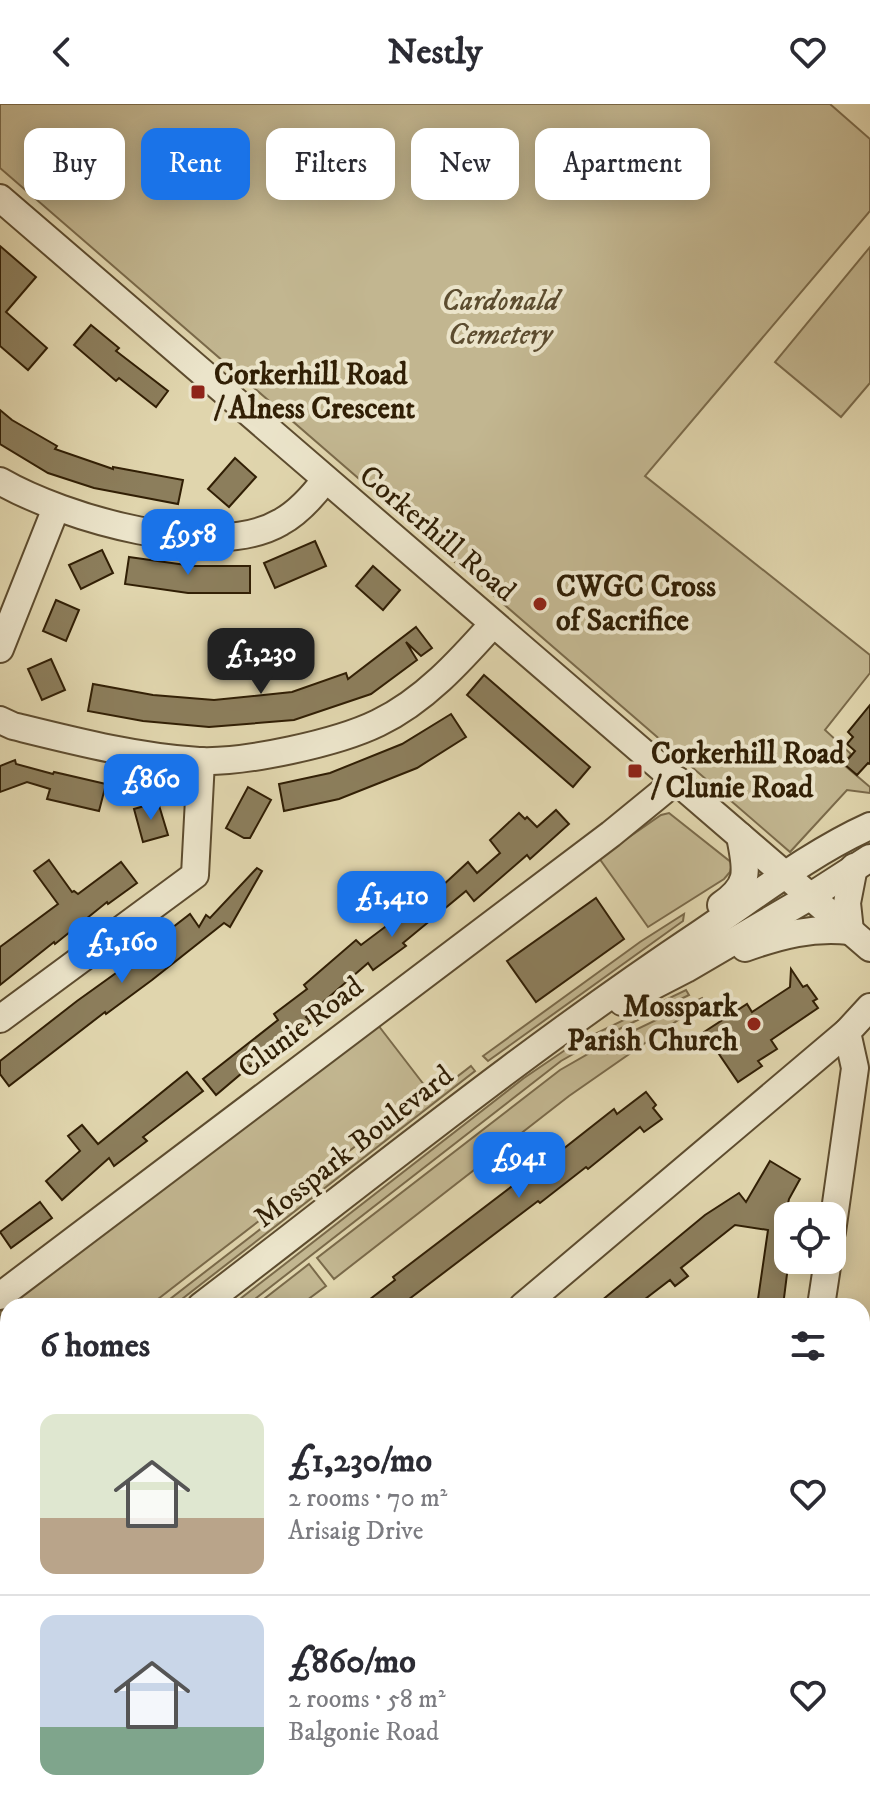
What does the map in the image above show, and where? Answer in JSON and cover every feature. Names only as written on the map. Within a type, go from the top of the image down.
[{"type":"street","name":"Corkerhill Road","points":[[0,198],[860,940]]},
{"type":"street","points":[[0,481],[56,508],[125,528],[205,539],[254,533],[281,523],[308,502],[325,480]]},
{"type":"street","points":[[0,649],[56,508]]},
{"type":"street","points":[[0,720],[99,747],[201,761],[255,756],[333,740],[379,723],[437,683],[493,624]]},
{"type":"street","points":[[0,1019],[195,875],[201,761]]},
{"type":"street","name":"Clunie Road","points":[[0,1296],[677,780]]},
{"type":"street","name":"Mosspark Boulevard","points":[[211,1298],[456,1107],[636,976],[787,875],[870,826]]},
{"type":"street","points":[[636,976],[673,939],[728,900],[742,886],[745,866],[740,836]]},
{"type":"street","points":[[860,940],[847,903],[862,863]]},
{"type":"street","name":"Mosspark Boulevard","points":[[547,1040],[686,969],[862,863]]},
{"type":"street","points":[[686,969],[797,931],[826,928],[860,940]]},
{"type":"street","points":[[534,1298],[847,1032],[870,1007]]},
{"type":"street","points":[[836,1202],[855,1068],[847,1032]]},
{"type":"street","points":[[822,1298],[826,1274]]},
{"type":"green space","name":"Cardonald Cemetery","points":[[0,104],[830,104],[870,139],[870,211],[645,476],[870,655],[870,673],[825,730],[851,754],[843,764],[870,787],[870,793],[847,790],[790,852],[37,200],[125,200],[125,128],[24,128],[24,189],[0,168]]},
{"type":"green space","points":[[870,247],[870,383],[841,417],[775,362]]},
{"type":"green space","points":[[669,813],[732,863],[724,879],[648,927],[599,858],[661,815]]},
{"type":"green space","points":[[684,914],[683,921],[488,1061],[483,1056],[640,942]]},
{"type":"green space","points":[[686,990],[689,995],[561,1061],[256,1298],[241,1298],[524,1078],[574,1044]]},
{"type":"green space","points":[[702,998],[704,1002],[569,1096],[334,1279],[317,1258],[560,1070],[602,1046]]},
{"type":"green space","points":[[378,1025],[428,1090],[159,1298],[19,1298]]},
{"type":"green space","points":[[471,1066],[475,1071],[183,1298],[171,1298]]},
{"type":"green space","points":[[309,1264],[326,1286],[310,1298],[265,1298]]},
{"type":"building","points":[[0,246],[36,277],[6,312],[47,348],[28,370],[0,346]]},
{"type":"building","points":[[91,325],[119,348],[116,351],[168,391],[156,407],[119,378],[116,381],[74,345]]},
{"type":"building","points":[[0,410],[57,446],[55,449],[113,469],[183,480],[178,504],[94,488],[48,473],[0,444]]},
{"type":"building","points":[[235,458],[256,477],[229,507],[208,489]]},
{"type":"building","points":[[315,541],[326,566],[275,588],[264,563]]},
{"type":"building","points":[[102,550],[113,573],[81,589],[69,565]]},
{"type":"building","points":[[129,557],[193,566],[250,566],[250,593],[188,593],[125,584]]},
{"type":"building","points":[[373,566],[400,590],[383,610],[356,586]]},
{"type":"building","points":[[56,600],[79,610],[66,641],[43,631]]},
{"type":"building","points":[[416,627],[432,648],[421,656],[406,642],[417,660],[371,694],[294,720],[209,727],[143,721],[88,711],[93,684],[153,695],[214,700],[292,692],[346,673],[348,679]]},
{"type":"building","points":[[51,659],[65,690],[42,700],[28,669]]},
{"type":"building","points":[[484,675],[590,767],[573,787],[467,695]]},
{"type":"building","points":[[870,705],[870,764],[857,775],[844,764],[855,751],[847,744],[853,737],[848,732]]},
{"type":"building","points":[[451,714],[466,737],[417,768],[339,799],[284,811],[279,784],[330,773],[402,744]]},
{"type":"building","points":[[15,760],[16,764],[53,774],[106,784],[99,811],[47,799],[50,789],[27,782],[0,792],[0,766]]},
{"type":"building","points":[[248,787],[271,800],[250,838],[244,838],[226,828]]},
{"type":"building","points":[[158,802],[168,835],[143,842],[134,809]]},
{"type":"building","points":[[556,810],[569,824],[530,859],[527,855],[474,901],[466,891],[403,943],[406,946],[373,970],[368,963],[306,1017],[311,1022],[268,1051],[216,1095],[203,1079],[278,1020],[274,1014],[307,989],[304,985],[356,940],[361,945],[405,912],[403,910],[437,882],[441,887],[468,862],[477,873],[500,853],[490,840],[519,813],[537,827]]},
{"type":"building","points":[[49,860],[72,892],[78,894],[121,862],[137,883],[107,902],[0,985],[0,947],[58,904],[34,871]]},
{"type":"building","points":[[257,868],[262,871],[230,927],[224,923],[9,1086],[0,1074],[0,1061],[148,950],[146,948],[190,914],[199,927],[206,915],[210,918]]},
{"type":"building","points":[[596,898],[624,939],[536,1002],[507,961]]},
{"type":"building","name":"Mosspark Parish Church","points":[[791,969],[803,987],[807,985],[817,999],[813,1001],[818,1008],[771,1040],[777,1049],[758,1061],[762,1066],[738,1082],[704,1032],[747,1004],[752,1012],[790,987]]},
{"type":"building","points":[[187,1072],[203,1091],[143,1137],[147,1141],[114,1166],[109,1158],[62,1200],[46,1181],[80,1151],[68,1136],[82,1125],[98,1144]]},
{"type":"building","points":[[646,1092],[662,1119],[644,1132],[640,1127],[588,1169],[586,1167],[540,1203],[538,1201],[411,1298],[371,1298],[395,1280],[393,1277],[614,1109],[617,1114]]},
{"type":"building","points":[[770,1161],[800,1179],[788,1202],[774,1202],[774,1274],[787,1274],[784,1298],[758,1298],[768,1230],[735,1225],[681,1268],[688,1276],[675,1286],[670,1280],[646,1298],[605,1298],[705,1215],[739,1193],[746,1202]]},
{"type":"building","points":[[40,1202],[52,1218],[11,1248],[0,1232]]},
{"type":"place","name":"Corkerhill Road / Alness Crescent","points":[[198,392]]},
{"type":"place","name":"CWGC Cross of Sacrifice","points":[[540,604]]},
{"type":"place","name":"Corkerhill Road / Clunie Road","points":[[635,771]]},
{"type":"place","name":"Mosspark Parish Church","points":[[754,1024]]}]
